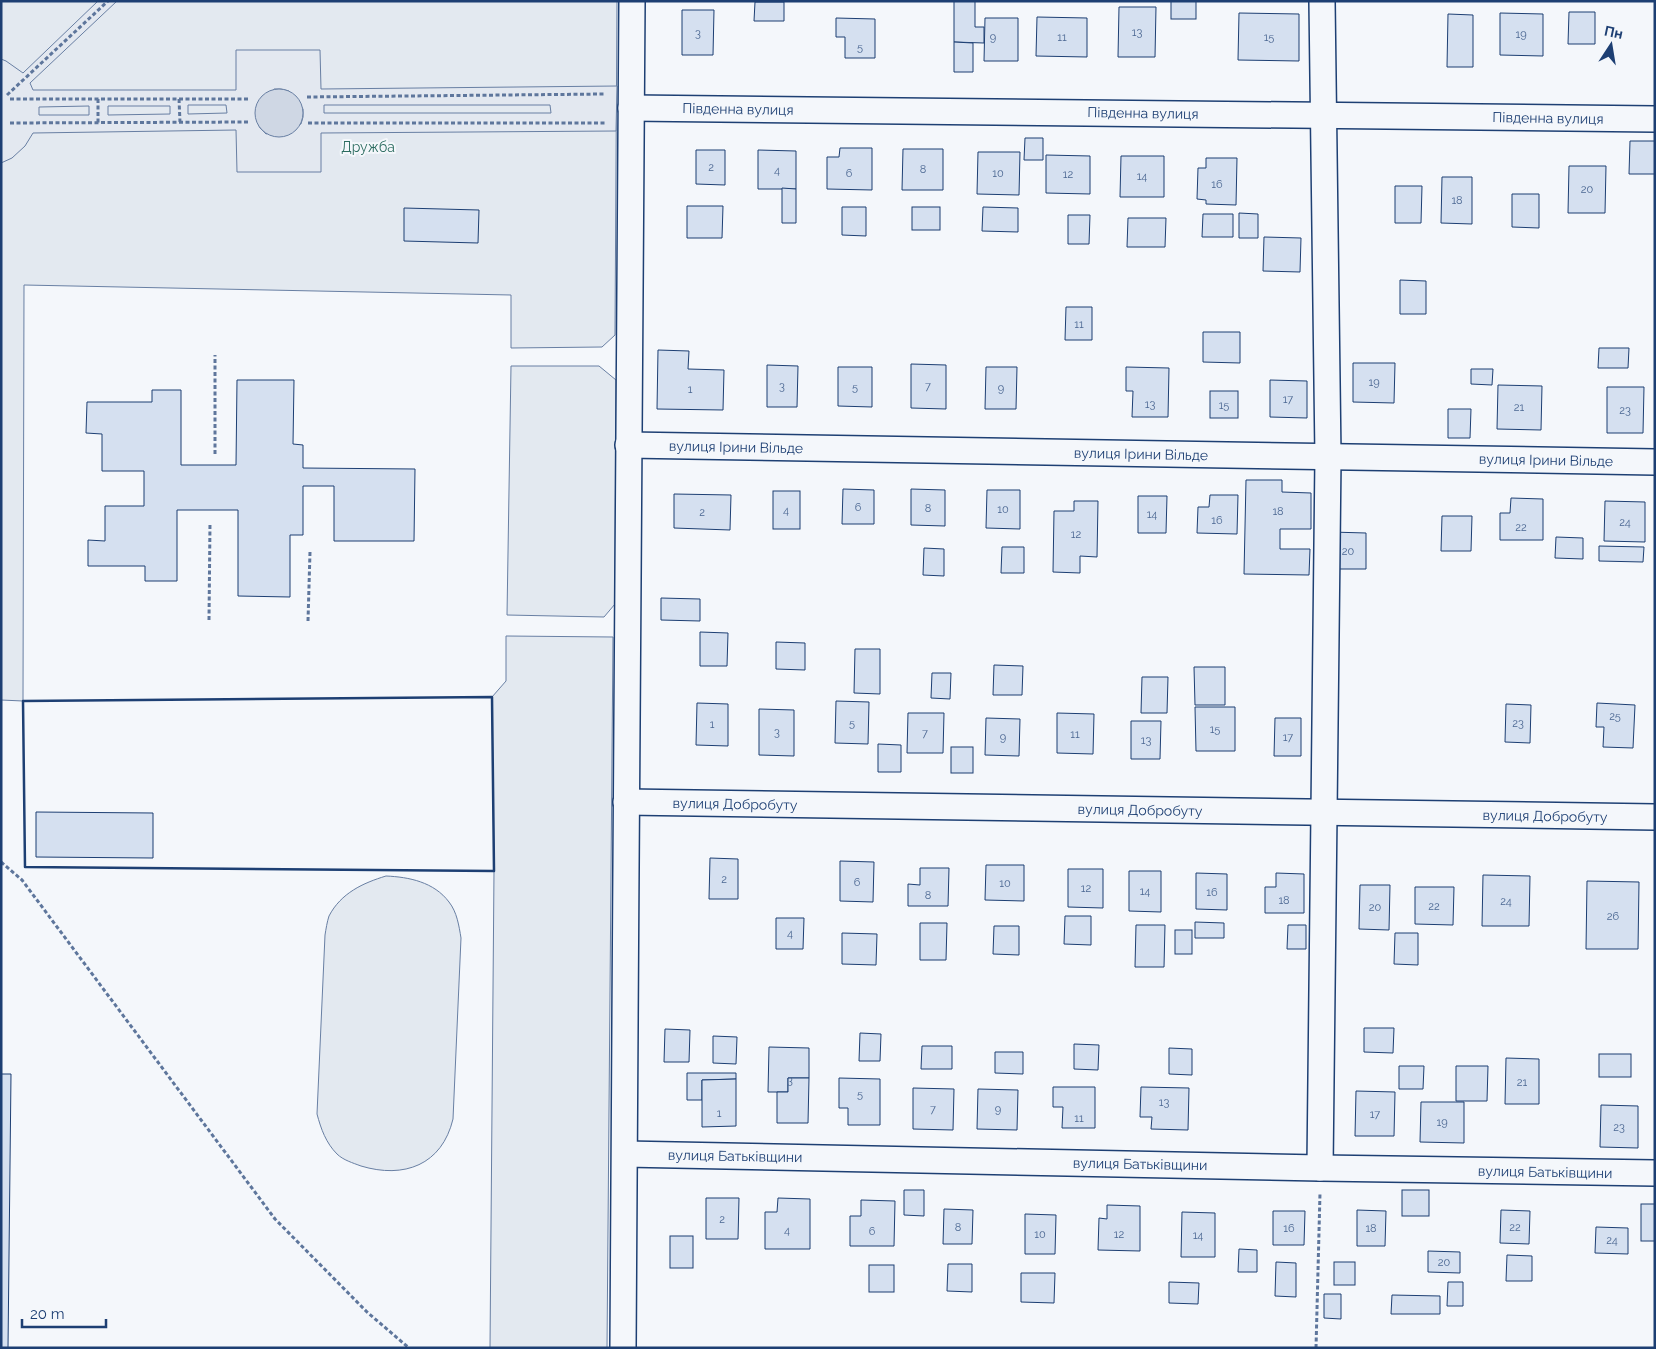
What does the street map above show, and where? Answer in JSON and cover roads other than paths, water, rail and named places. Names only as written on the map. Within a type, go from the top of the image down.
[{"type":"street","points":[[624,1348],[632,1]]},
{"type":"street","points":[[1320,1168],[1328,457],[1322,1]]},
{"type":"street","name":"Південна вулиця","points":[[631,108],[1655,119]]},
{"type":"street","name":"вулиця Ірини Вільде","points":[[628,445],[1655,462]]},
{"type":"street","name":"вулиця Добробуту","points":[[626,802],[1655,817]]},
{"type":"street","name":"вулиця Батьківщини","points":[[625,1154],[1655,1173]]},
{"type":"park label","name":"Дружба","points":[[368,147]]}]
